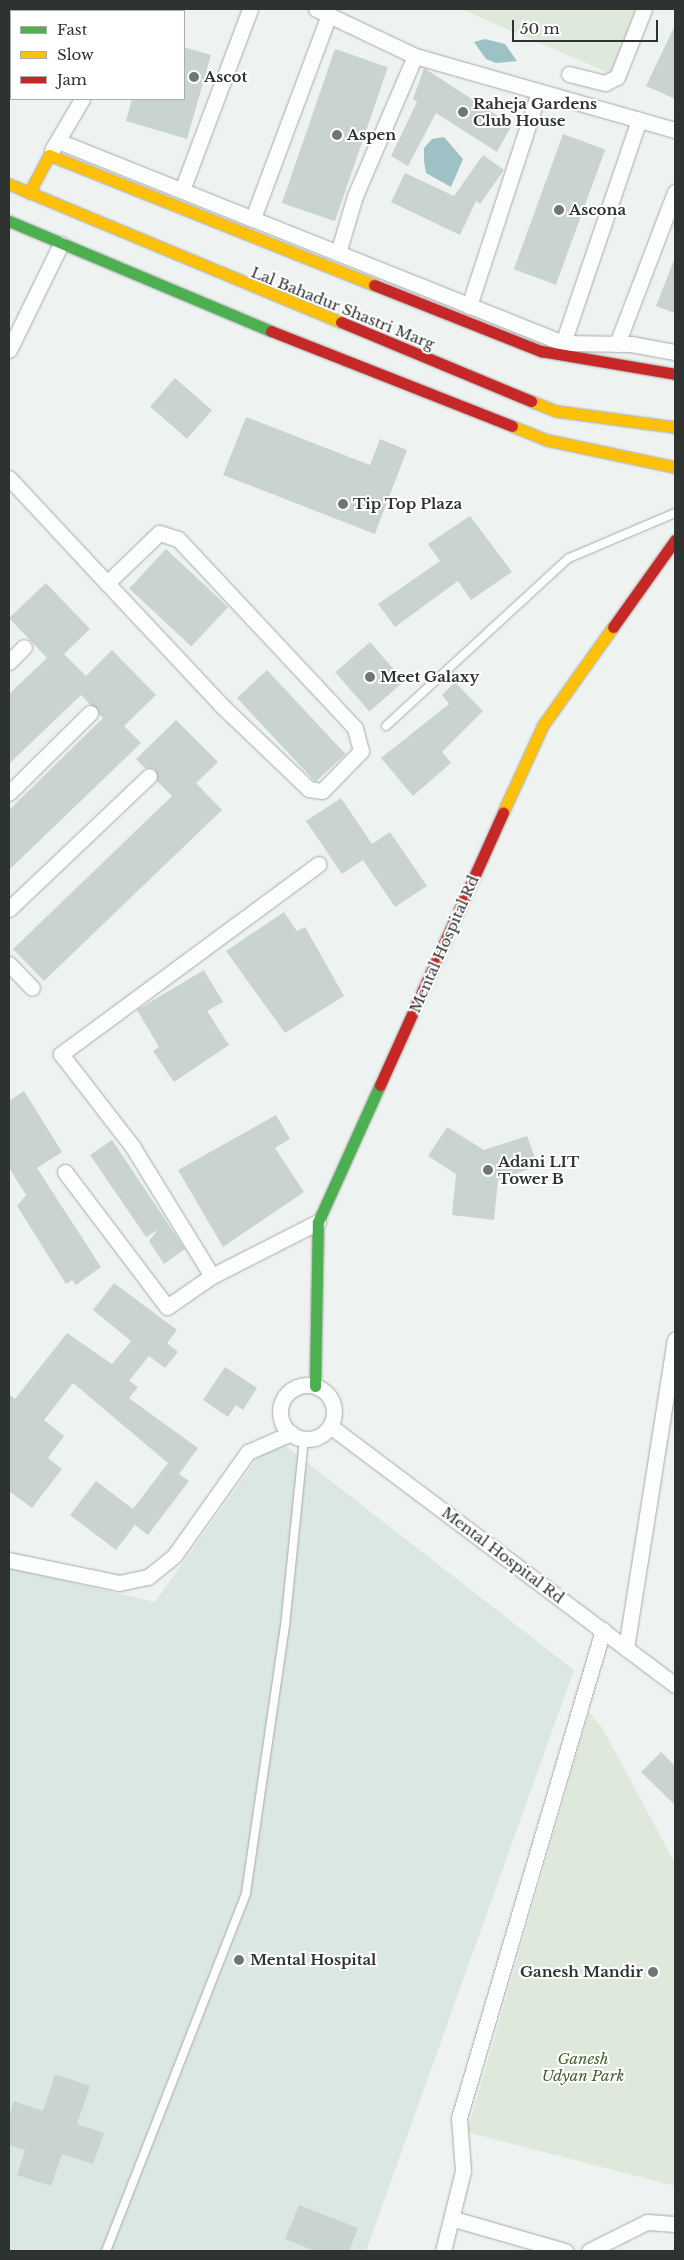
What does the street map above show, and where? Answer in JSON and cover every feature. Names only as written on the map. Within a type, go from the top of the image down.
[{"type":"street","points":[[182,190],[250,9]]},
{"type":"street","points":[[569,74],[605,83],[618,77],[644,9]]},
{"type":"street","points":[[253,218],[323,12],[415,56],[675,130]]},
{"type":"street","points":[[338,253],[356,196],[415,56]]},
{"type":"street","points":[[469,306],[539,92]]},
{"type":"street","points":[[29,193],[81,100]]},
{"type":"street","points":[[563,343],[639,120]]},
{"type":"street","points":[[58,140],[563,343],[617,344],[675,352]]},
{"type":"street","points":[[49,155],[541,351],[675,374]]},
{"type":"street","name":"Lal Bahadur Shastri Marg","points":[[9,184],[556,411],[675,427]]},
{"type":"street","points":[[617,344],[675,192]]},
{"type":"street","points":[[9,221],[61,244],[547,440],[675,468]]},
{"type":"street","points":[[9,350],[61,244]]},
{"type":"street","points":[[613,454],[629,421]]},
{"type":"street","points":[[9,478],[107,583],[221,705],[309,789],[322,791],[360,750],[355,728],[178,539],[159,533],[107,583]]},
{"type":"street","name":"Mental Hospital Rd","points":[[315,1386],[318,1222],[543,725],[675,540]]},
{"type":"street","points":[[9,662],[24,647]]},
{"type":"street","points":[[9,793],[90,713]]},
{"type":"street","points":[[9,909],[149,776]]},
{"type":"street","points":[[212,1276],[132,1146],[61,1054],[319,864]]},
{"type":"street","points":[[9,964],[32,988]]},
{"type":"street","points":[[65,1172],[168,1307],[212,1276],[318,1222]]},
{"type":"street","points":[[626,1648],[675,1339]]},
{"type":"street","points":[[9,1560],[119,1583],[148,1577],[174,1556],[248,1452],[298,1436],[322,1435],[330,1426],[333,1402],[315,1386],[296,1387],[283,1399],[280,1416],[298,1436]]},
{"type":"street","name":"Mental Hospital Rd","points":[[330,1426],[675,1685]]},
{"type":"street","points":[[444,2251],[454,2219],[463,2171],[459,2118],[602,1630]]},
{"type":"street","points":[[454,2219],[565,2251]]},
{"type":"street","points":[[589,2251],[647,2222],[675,2224]]},
{"type":"lane","points":[[386,726],[568,558],[675,513]]},
{"type":"lane","points":[[106,2251],[246,1893],[285,1626],[298,1436]]},
{"type":"shaded area","name":"Mental Hospital","points":[[273,1436],[574,1670],[366,2251],[9,2251],[9,1568],[155,1602]]},
{"type":"green space","points":[[461,9],[635,9],[611,74]]},
{"type":"green space","name":"Ganesh Udyan Park","points":[[589,1712],[603,1729],[675,1863],[675,2186],[467,2132]]},
{"type":"water","points":[[485,39],[505,44],[517,61],[496,63],[486,59],[474,42]]},
{"type":"water","points":[[444,137],[463,159],[451,187],[426,173],[424,161],[424,148],[432,139]]},
{"type":"building","points":[[675,25],[675,99],[646,86]]},
{"type":"building","name":"Ascot","points":[[185,47],[211,55],[187,139],[126,121],[132,100],[185,100]]},
{"type":"building","name":"Aspen","points":[[335,49],[388,67],[335,221],[282,203]]},
{"type":"building","name":"Raheja Gardens Club House","points":[[424,68],[512,125],[497,152],[436,113],[408,166],[391,156],[417,102],[413,99]]},
{"type":"building","name":"Ascona","points":[[563,134],[605,149],[556,285],[514,269]]},
{"type":"building","points":[[483,155],[504,170],[480,204],[476,201],[460,235],[391,202],[405,173],[454,196]]},
{"type":"building","points":[[675,260],[675,313],[656,306]]},
{"type":"building","points":[[175,378],[212,410],[187,439],[150,407]]},
{"type":"building","name":"Tip Top Plaza","points":[[246,417],[370,465],[380,439],[407,450],[375,534],[223,475]]},
{"type":"building","points":[[470,516],[512,572],[471,600],[458,581],[395,627],[378,604],[440,561],[428,544]]},
{"type":"building","points":[[166,549],[228,607],[191,646],[129,588]]},
{"type":"building","points":[[46,583],[90,629],[64,654],[86,676],[112,650],[156,695],[124,726],[141,743],[9,870],[9,810],[103,718],[81,695],[9,764],[9,694],[47,658],[9,618]]},
{"type":"building","name":"Meet Galaxy","points":[[370,642],[404,681],[369,711],[335,672]]},
{"type":"building","points":[[267,670],[345,754],[315,782],[237,698]]},
{"type":"building","points":[[455,682],[483,711],[442,752],[451,763],[413,796],[381,758],[449,704],[442,695]]},
{"type":"building","points":[[176,720],[218,762],[196,783],[222,810],[44,981],[13,949],[172,796],[157,781],[155,769],[145,768],[136,759]]},
{"type":"building","points":[[341,798],[372,844],[390,832],[427,886],[395,907],[363,860],[342,874],[306,821]]},
{"type":"building","points":[[284,912],[297,931],[305,927],[344,996],[285,1033],[226,951]]},
{"type":"building","points":[[204,970],[223,1002],[207,1011],[229,1045],[174,1082],[153,1051],[159,1047],[137,1010]]},
{"type":"building","points":[[24,1091],[62,1152],[37,1168],[101,1267],[76,1285],[72,1280],[66,1284],[17,1206],[26,1195],[9,1168],[9,1101]]},
{"type":"building","points":[[276,1115],[290,1139],[275,1148],[304,1192],[223,1247],[178,1170]]},
{"type":"building","name":"Adani LIT Tower B","points":[[447,1127],[484,1150],[527,1136],[538,1166],[498,1180],[494,1220],[452,1215],[456,1174],[428,1156]]},
{"type":"building","points":[[112,1140],[185,1249],[164,1264],[149,1241],[158,1230],[146,1237],[90,1155]]},
{"type":"building","points":[[114,1283],[177,1330],[167,1343],[178,1352],[165,1368],[149,1356],[129,1381],[138,1387],[129,1398],[198,1448],[179,1474],[189,1481],[148,1535],[135,1525],[116,1550],[70,1515],[96,1481],[133,1509],[168,1463],[73,1383],[44,1420],[64,1436],[48,1458],[62,1469],[32,1508],[9,1491],[9,1394],[15,1399],[67,1333],[112,1364],[131,1341],[93,1310]]},
{"type":"building","points":[[225,1367],[257,1388],[243,1410],[236,1405],[228,1417],[203,1400]]},
{"type":"building","points":[[661,1752],[675,1766],[675,1805],[641,1772]]},
{"type":"building","points":[[55,2074],[90,2086],[77,2124],[104,2133],[93,2164],[62,2154],[51,2186],[17,2175],[25,2150],[9,2145],[9,2116],[14,2101],[43,2111]]},
{"type":"building","points":[[299,2205],[358,2228],[349,2251],[315,2251],[285,2239]]},
{"type":"traffic: fast","points":[[9,221],[271,331]]},
{"type":"traffic: fast","points":[[315,1386],[318,1222],[380,1085]]},
{"type":"traffic: slow","points":[[29,193],[49,155],[374,285]]},
{"type":"traffic: slow","points":[[9,184],[341,322]]},
{"type":"traffic: slow","points":[[531,401],[556,411],[675,427]]},
{"type":"traffic: slow","points":[[512,426],[547,440],[675,467]]},
{"type":"traffic: slow","points":[[503,812],[543,725],[613,627]]},
{"type":"traffic: jam","points":[[374,285],[541,351],[675,374]]},
{"type":"traffic: jam","points":[[341,322],[531,401]]},
{"type":"traffic: jam","points":[[271,331],[512,426]]},
{"type":"traffic: jam","points":[[613,627],[675,540]]},
{"type":"traffic: jam","points":[[380,1085],[503,812]]},
{"type":"place","name":"Ascot","points":[[194,77]]},
{"type":"place","name":"Raheja Gardens Club House","points":[[463,112]]},
{"type":"place","name":"Aspen","points":[[337,135]]},
{"type":"place","name":"Ascona","points":[[559,210]]},
{"type":"place","name":"Tip Top Plaza","points":[[343,504]]},
{"type":"place","name":"Meet Galaxy","points":[[370,677]]},
{"type":"place","name":"Adani LIT Tower B","points":[[488,1170]]},
{"type":"place","name":"Mental Hospital","points":[[239,1960]]},
{"type":"place","name":"Ganesh Mandir","points":[[653,1972]]}]
